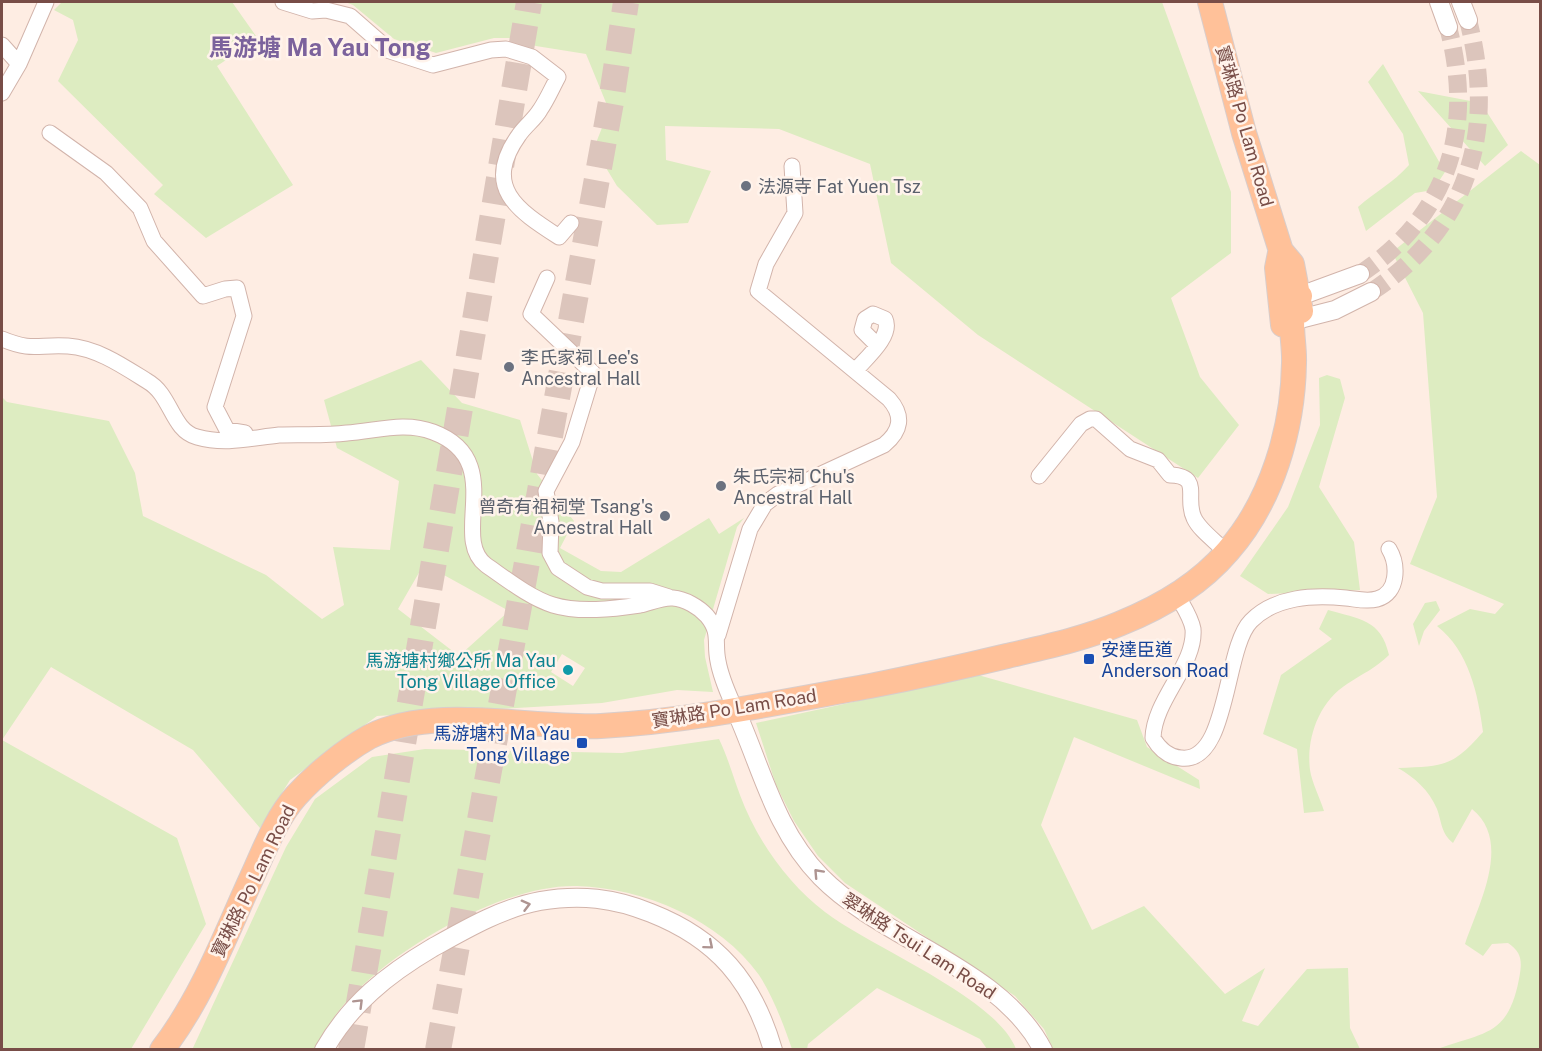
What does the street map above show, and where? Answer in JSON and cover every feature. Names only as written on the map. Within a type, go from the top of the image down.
[{"type":"main road","name":"寶琳路 Po Lam Road","points":[[162,1050],[196,999],[268,842],[295,797],[329,766],[369,738],[400,726],[433,721],[600,726],[681,720],[924,676],[1054,645],[1120,624],[1177,595],[1227,553],[1245,529],[1270,482],[1286,425],[1293,378],[1298,310],[1292,264],[1281,251],[1244,133],[1210,2]]},
{"type":"main road","name":"寶琳路 Po Lam Road","points":[[1281,251],[1276,268],[1298,310]]},
{"type":"street","points":[[2,93],[20,64],[44,2]]},
{"type":"street","points":[[283,2],[312,11],[326,10],[350,16],[390,51],[433,65],[491,50],[506,49],[532,57],[558,77],[539,112],[512,145],[503,169],[503,180],[513,203],[532,220],[560,237],[571,223]]},
{"type":"street","points":[[1438,2],[1448,27]]},
{"type":"street","points":[[1461,2],[1468,20]]},
{"type":"street","points":[[2,45],[20,64]]},
{"type":"street","points":[[50,133],[106,173],[140,208],[154,241],[203,296],[237,288],[244,316],[215,407],[227,430],[278,435],[345,434],[396,426],[417,427],[434,432],[453,442],[473,474],[475,490],[473,543],[475,551],[485,564],[554,605],[603,609],[673,598]]},
{"type":"street","points":[[736,711],[723,681],[717,658],[718,635],[750,529],[765,504],[778,494],[884,445],[894,437],[899,428],[900,417],[896,407],[758,291],[766,264],[795,213],[792,165]]},
{"type":"street","points":[[1298,310],[1360,274]]},
{"type":"street","points":[[547,278],[531,314],[593,373],[572,442],[546,491],[551,522],[550,553],[558,568],[571,579],[587,587],[603,591],[650,591],[698,607],[708,617],[718,635]]},
{"type":"street","points":[[1298,310],[1335,310],[1371,292]]},
{"type":"street","points":[[2,339],[23,348],[66,346],[103,355],[160,390],[181,428],[196,437],[241,442],[278,435]]},
{"type":"street","points":[[855,371],[877,345]]},
{"type":"street","points":[[1039,476],[1081,424],[1090,418],[1096,420],[1130,450],[1158,460],[1170,475],[1181,476],[1188,480],[1191,486],[1193,517],[1227,553]]},
{"type":"street","points":[[1177,595],[1193,627],[1193,639],[1189,652],[1158,713],[1153,738],[1170,756],[1182,759],[1194,757],[1205,748],[1219,724],[1233,658],[1239,639],[1249,623],[1261,612],[1295,598],[1365,600],[1382,597],[1390,590],[1396,567],[1389,549]]},
{"type":"street","name":"翠琳路 Tsui Lam Road","points":[[736,711],[781,823],[820,877],[853,904],[951,965],[1002,1001],[1025,1023],[1043,1050]]},
{"type":"street","points":[[324,1050],[350,1012],[376,986],[407,963],[507,910],[540,901],[579,896],[617,900],[647,911],[679,924],[710,945],[745,986],[760,1013],[772,1050]]},
{"type":"green space","points":[[62,2],[232,2],[256,36],[253,42],[217,66],[293,185],[206,238],[154,194],[163,185],[58,81],[78,40],[73,20],[54,10]]},
{"type":"green space","points":[[345,2],[1162,2],[1231,192],[1231,253],[1171,298],[1200,377],[1239,425],[1198,478],[978,335],[891,263],[870,164],[779,129],[665,126],[666,160],[711,171],[688,223],[657,225],[617,186],[594,148],[609,110],[586,54],[536,46],[509,38],[494,38],[436,53],[394,39],[353,5]]},
{"type":"green space","points":[[1383,64],[1445,172],[1433,190],[1415,193],[1366,231],[1358,207],[1409,165],[1403,134],[1368,82]]},
{"type":"green space","points":[[1418,91],[1481,103],[1508,145],[1485,166]]},
{"type":"green space","points":[[1521,151],[1540,165],[1540,1049],[1437,1049],[1481,1034],[1501,1022],[1514,998],[1521,963],[1519,955],[1508,943],[1492,944],[1483,956],[1465,944],[1489,874],[1490,839],[1484,823],[1472,809],[1453,843],[1444,832],[1437,809],[1426,790],[1398,768],[1437,765],[1446,762],[1463,752],[1483,732],[1475,688],[1470,674],[1457,648],[1437,626],[1470,609],[1495,614],[1504,604],[1410,564],[1437,497],[1423,313],[1392,252]]},
{"type":"green space","points":[[421,360],[462,403],[520,420],[537,474],[574,521],[560,548],[601,571],[621,572],[709,518],[719,534],[744,518],[737,527],[704,640],[705,657],[713,692],[677,690],[602,703],[377,716],[290,780],[260,828],[193,750],[51,667],[2,740],[2,397],[7,402],[109,421],[135,473],[143,516],[266,575],[322,619],[344,605],[333,547],[390,550],[399,481],[337,448],[324,400]],"holes":[[[424,564],[509,611],[459,656],[398,609]],[[562,654],[585,668],[573,686],[551,672]]]},
{"type":"green space","points":[[1327,375],[1340,379],[1345,398],[1319,487],[1354,542],[1360,590],[1268,594],[1240,576],[1288,507],[1320,425],[1319,378]]},
{"type":"green space","points":[[1436,601],[1440,610],[1424,631],[1419,646],[1413,624],[1425,603]]},
{"type":"green space","points":[[1328,610],[1359,619],[1374,627],[1385,643],[1389,655],[1337,692],[1316,722],[1310,746],[1310,770],[1324,811],[1304,813],[1297,749],[1263,734],[1281,675],[1332,639],[1319,629]]},
{"type":"green space","points":[[978,675],[1137,720],[1147,747],[1199,780],[1200,789],[1074,737],[1041,825],[1092,930],[1144,906],[1225,994],[1265,968],[1242,1021],[1258,1026],[1307,969],[1348,968],[1350,1028],[1360,1049],[1053,1049],[1044,1029],[1015,996],[845,883],[818,856],[794,821],[776,785],[756,723]]},
{"type":"green space","points":[[719,739],[755,828],[775,860],[798,888],[811,901],[846,926],[959,992],[1004,1030],[1016,1049],[987,1049],[980,1039],[877,988],[808,1044],[807,1049],[792,1049],[778,1011],[764,983],[743,955],[724,938],[702,923],[654,901],[628,893],[577,886],[548,888],[485,907],[422,940],[368,980],[347,1001],[315,1049],[192,1050],[286,847],[315,799],[372,757],[425,749],[622,753]]},
{"type":"green space","points":[[2,740],[177,838],[206,924],[131,1049],[2,1049]]},
{"type":"tunnel","points":[[351,1050],[529,2]]},
{"type":"tunnel","points":[[438,1050],[611,102],[626,2]]},
{"type":"tunnel","points":[[1371,292],[1404,266],[1432,238],[1452,207],[1467,174],[1476,138],[1479,100],[1476,61],[1468,20]]},
{"type":"tunnel","points":[[1360,274],[1390,251],[1415,225],[1434,197],[1447,166],[1455,134],[1458,100],[1456,64],[1448,27]]},
{"type":"place","name":"法源寺 Fat Yuen Tsz","points":[[746,186]]},
{"type":"place","name":"李氏家祠 Lee's Ancestral Hall","points":[[509,367]]},
{"type":"place","name":"朱氏宗祠 Chu's Ancestral Hall","points":[[721,486]]},
{"type":"place","name":"曾奇有祖祠堂 Tsang's Ancestral Hall","points":[[665,516]]},
{"type":"place","name":"安達臣道 Anderson Road","points":[[1089,659]]},
{"type":"place","name":"馬游塘村鄉公所 Ma Yau Tong Village Office","points":[[568,670]]},
{"type":"place","name":"馬游塘村 Ma Yau Tong Village","points":[[582,743]]},
{"type":"district","name":"馬游塘 Ma Yau Tong","points":[[320,47]]}]
